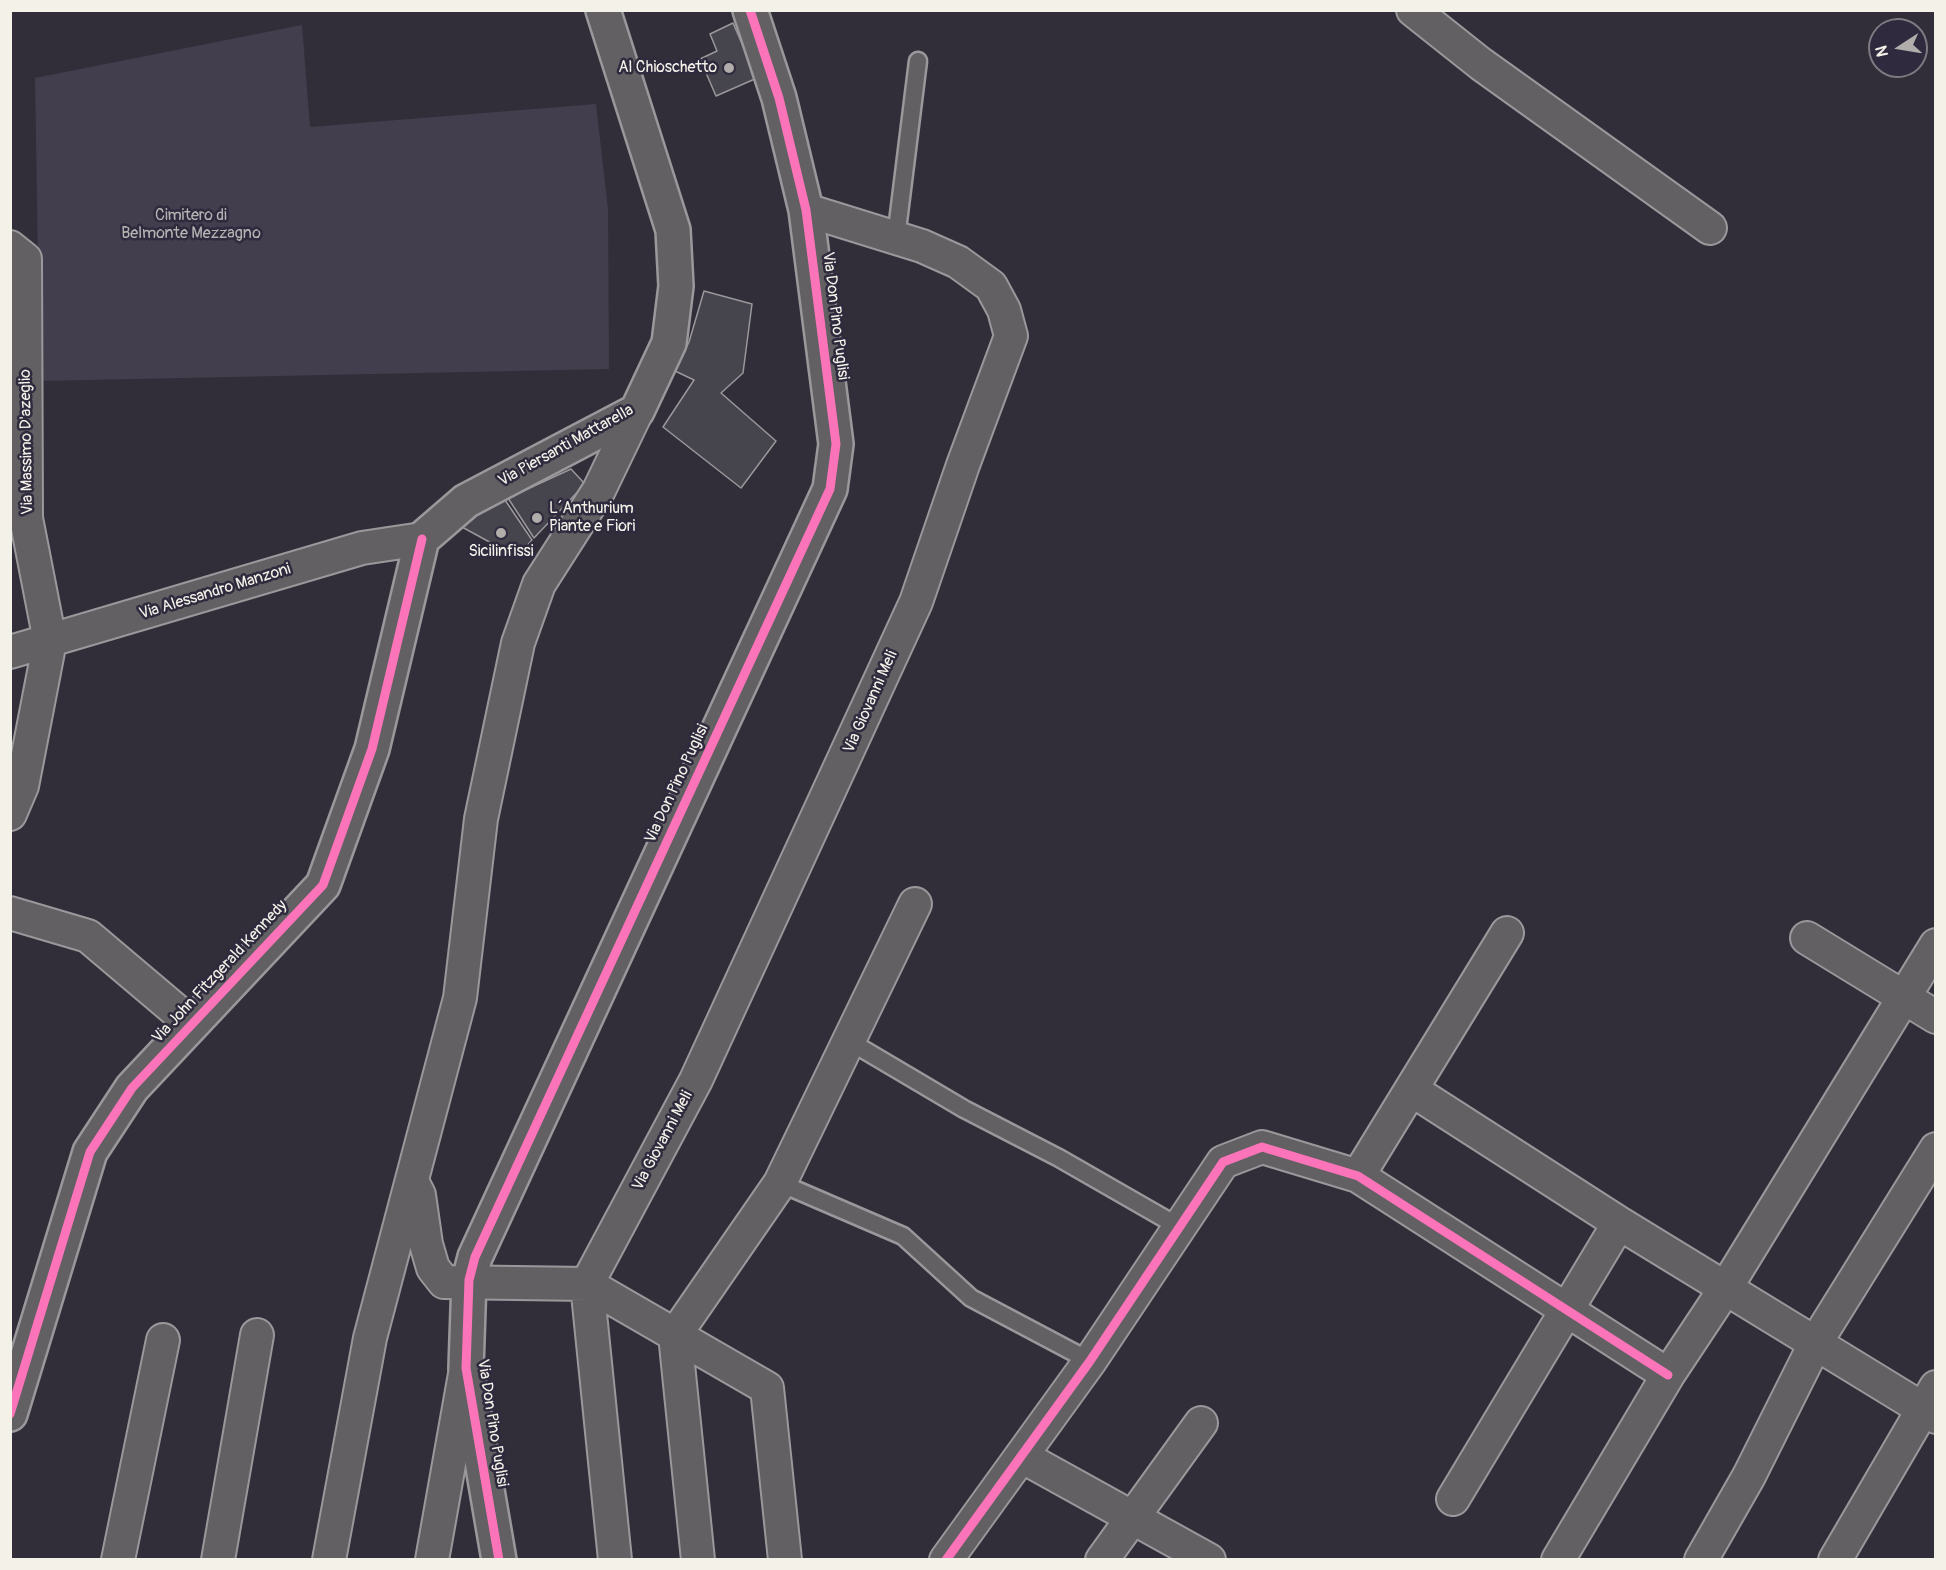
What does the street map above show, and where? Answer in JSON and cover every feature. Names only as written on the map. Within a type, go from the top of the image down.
[{"type":"street","name":"Via Piersanti Mattarella","points":[[422,539],[466,501],[637,411],[669,343],[676,286],[673,230],[603,10]]},
{"type":"street","name":"Via Don Pino Puglisi","points":[[499,1560],[466,1368],[469,1280],[475,1257],[830,489],[836,444],[806,210],[779,98],[750,10]]},
{"type":"street","points":[[1413,10],[1481,64],[1710,228]]},
{"type":"street","name":"Via Giovanni Meli","points":[[586,1284],[696,1080],[907,623],[1011,336],[1004,310],[991,286],[958,262],[922,246],[806,210]]},
{"type":"street","name":"Via Massimo D'azeglio","points":[[10,247],[25,259],[27,518],[50,641]]},
{"type":"street","points":[[329,1560],[370,1338],[460,998],[481,819],[518,643],[539,584],[599,490],[637,411]]},
{"type":"street","name":"Via Alessandro Manzoni","points":[[10,652],[362,548],[422,539]]},
{"type":"street","name":"Via John Fitzgerald Kennedy","points":[[10,1414],[90,1152],[132,1088],[323,885],[372,749],[422,539]]},
{"type":"street","points":[[10,814],[22,786],[50,641]]},
{"type":"street","points":[[698,1560],[675,1335],[780,1183],[915,904]]},
{"type":"street","points":[[10,913],[88,936],[192,1024]]},
{"type":"street","points":[[1358,1176],[1507,933]]},
{"type":"street","points":[[1807,938],[1935,1017]]},
{"type":"street","points":[[1558,1560],[1668,1375],[1725,1289],[1905,999],[1935,945]]},
{"type":"street","points":[[1412,1090],[1725,1289],[1931,1405],[1835,1560]]},
{"type":"street","points":[[946,1560],[1023,1457],[1090,1361],[1223,1162],[1262,1147],[1358,1176],[1668,1375]]},
{"type":"street","points":[[1701,1560],[1749,1476],[1816,1342],[1935,1149]]},
{"type":"street","points":[[411,1180],[419,1195],[426,1244],[433,1268],[444,1282],[469,1280],[586,1284],[767,1388],[785,1560]]},
{"type":"street","points":[[1453,1499],[1619,1223]]},
{"type":"street","points":[[586,1284],[615,1560]]},
{"type":"street","points":[[218,1560],[257,1335]]},
{"type":"street","points":[[118,1560],[163,1340]]},
{"type":"street","points":[[432,1560],[466,1368]]},
{"type":"street","points":[[1102,1560],[1132,1515],[1201,1423]]},
{"type":"street","points":[[1023,1457],[1132,1515],[1209,1560]]},
{"type":"lane","points":[[896,238],[918,60]]},
{"type":"lane","points":[[849,1041],[964,1109],[1059,1158],[1181,1228]]},
{"type":"lane","points":[[780,1183],[903,1236],[971,1298],[1090,1361]]},
{"type":"green space","name":"Cimitero di Belmonte Mezzagno","points":[[302,25],[310,127],[596,104],[608,209],[609,369],[40,381],[35,78]]},
{"type":"building","name":"Al Chioschetto","points":[[733,23],[757,78],[716,96],[700,59],[717,51],[710,34]]},
{"type":"building","points":[[704,291],[752,304],[743,373],[721,393],[776,441],[741,488],[663,427],[694,380],[675,371],[689,342]]},
{"type":"building","name":"L´Anthurium Piante e Fiori","points":[[571,469],[585,484],[534,538],[508,498]]},
{"type":"building","name":"Sicilinfissi","points":[[505,500],[532,540],[517,557],[462,527],[475,514]]},
{"type":"cycle path","points":[[499,1560],[466,1368],[469,1280],[475,1257],[830,489],[836,444],[806,210],[779,98],[750,10]]},
{"type":"cycle path","points":[[10,1414],[90,1152],[132,1088],[323,885],[372,749],[422,539]]},
{"type":"cycle path","points":[[946,1560],[1090,1361],[1223,1162],[1262,1147],[1358,1176],[1668,1375]]},
{"type":"place","name":"Al Chioschetto","points":[[729,68]]},
{"type":"place","name":"L´Anthurium Piante e Fiori","points":[[537,518]]},
{"type":"place","name":"Sicilinfissi","points":[[501,533]]}]
